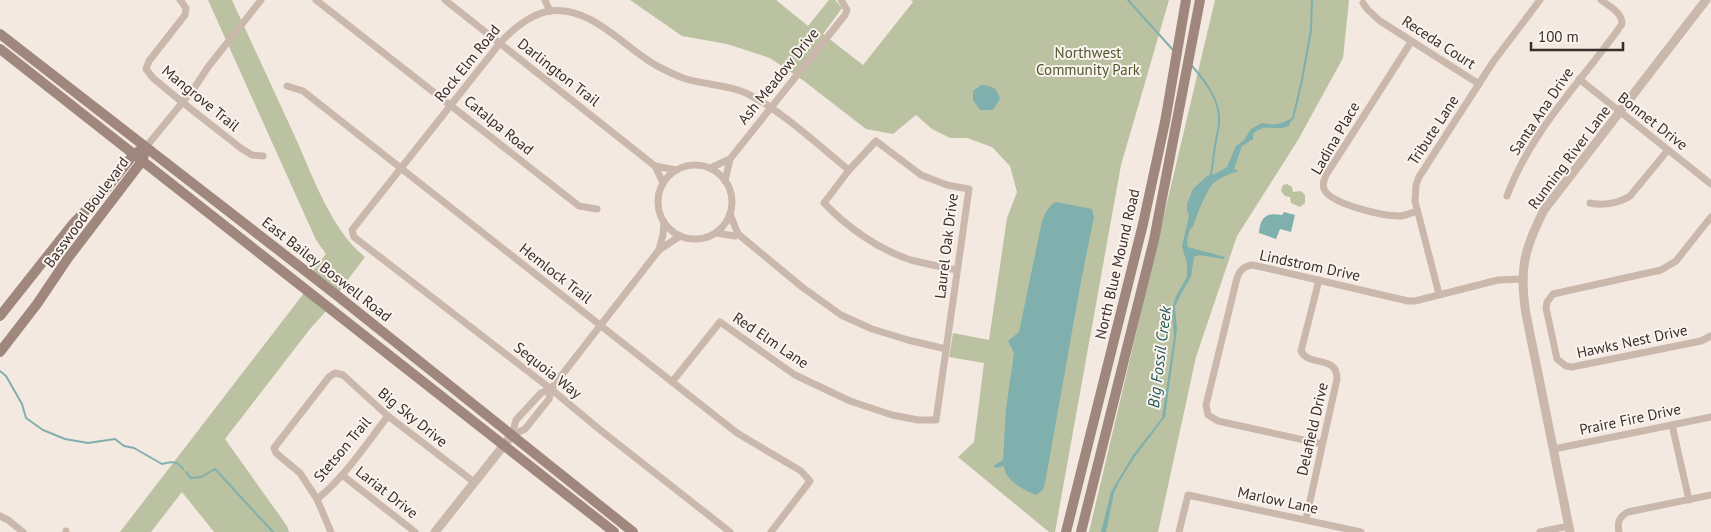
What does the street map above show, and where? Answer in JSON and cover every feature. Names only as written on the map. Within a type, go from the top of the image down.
[{"type":"main road","name":"North Blue Mound Road","points":[[1066,532],[1143,224],[1172,83],[1186,0]]},
{"type":"main road","name":"North Blue Mound Road","points":[[1081,532],[1154,240],[1200,0]]},
{"type":"main road","name":"East Bailey Boswell Road","points":[[0,34],[338,297],[633,532]]},
{"type":"main road","name":"East Bailey Boswell Road","points":[[0,49],[614,532]]},
{"type":"main road","points":[[66,101],[74,92]]},
{"type":"main road","name":"Basswood Boulevard","points":[[0,352],[38,304],[146,147]]},
{"type":"main road","name":"Basswood Boulevard","points":[[0,316],[66,232],[138,157]]},
{"type":"main road","points":[[597,519],[605,509]]},
{"type":"street","name":"Mangrove Trail","points":[[180,0],[186,8],[185,15],[149,61],[146,69],[153,78],[242,149],[252,154],[263,156]]},
{"type":"street","points":[[146,147],[261,0]]},
{"type":"street","name":"Catalpa Road","points":[[316,0],[579,206],[597,209]]},
{"type":"street","name":"Darlington Trail","points":[[445,0],[655,166],[663,183]]},
{"type":"street","points":[[546,0],[550,11]]},
{"type":"street","name":"Ash Meadow Drive","points":[[726,181],[730,160],[848,10],[841,0]]},
{"type":"street","name":"Tribute Lane","points":[[1439,294],[1417,212],[1415,194],[1419,177],[1478,84],[1540,0]]},
{"type":"street","name":"Santa Ana Drive","points":[[1507,196],[1518,170],[1563,100],[1622,24],[1622,18],[1618,13],[1601,0]]},
{"type":"street","name":"Running River Lane","points":[[1569,529],[1526,314],[1522,279],[1526,252],[1532,233],[1544,210],[1706,0]]},
{"type":"street","name":"Receda Court","points":[[1363,3],[1374,16],[1411,42],[1478,84]]},
{"type":"street","name":"Rock Elm Road","points":[[352,230],[450,104],[511,30],[523,22],[550,11],[571,13],[589,19],[658,67],[684,79],[716,84],[745,92],[770,108],[849,170]]},
{"type":"street","name":"Ladina Place","points":[[1411,42],[1326,175],[1323,181],[1323,188],[1326,194],[1332,198],[1353,207],[1400,216],[1417,212]]},
{"type":"street","name":"Bonnet Drive","points":[[1579,79],[1711,184]]},
{"type":"street","name":"Hemlock Trail","points":[[287,86],[303,91],[737,433],[801,471],[810,480],[771,532]]},
{"type":"street","name":"Laurel Oak Drive","points":[[849,170],[876,141],[921,175],[947,185],[969,189],[936,420]]},
{"type":"street","points":[[1590,203],[1598,205],[1624,200],[1630,196],[1668,150]]},
{"type":"street","points":[[710,168],[730,160]]},
{"type":"street","points":[[692,165],[710,168],[719,173],[731,191],[732,202],[727,221],[716,233],[708,237],[689,239],[680,236],[672,231],[664,222],[658,202],[659,192],[663,183],[676,170],[692,165]]},
{"type":"street","name":"Darlington Trail","points":[[655,166],[676,170]]},
{"type":"street","points":[[849,170],[824,203],[848,224],[879,246],[910,260],[957,270]]},
{"type":"street","points":[[730,214],[738,234],[802,287],[841,315],[872,329],[946,349]]},
{"type":"street","name":"Hawks Nest Drive","points":[[1711,217],[1670,266],[1661,270],[1553,294],[1547,302],[1546,308],[1557,359],[1560,363],[1572,367],[1701,341],[1711,336]]},
{"type":"street","points":[[659,250],[664,222]]},
{"type":"street","name":"Sequoia Way","points":[[352,230],[354,237],[361,243],[551,389],[730,532]]},
{"type":"street","points":[[716,233],[735,236],[738,234]]},
{"type":"street","points":[[512,435],[525,429],[549,399],[551,389],[659,250],[680,236]]},
{"type":"street","name":"Lindstrom Drive","points":[[1322,444],[1218,421],[1208,415],[1206,406],[1239,272],[1247,266],[1253,265],[1408,301],[1415,301],[1498,280],[1522,279]]},
{"type":"street","name":"Delafield Drive","points":[[1306,519],[1337,379],[1337,372],[1329,364],[1308,359],[1301,351],[1319,280]]},
{"type":"street","name":"Red Elm Lane","points":[[672,382],[720,322],[795,375],[850,402],[892,415],[918,420],[936,420]]},
{"type":"street","name":"Big Sky Drive","points":[[317,499],[300,473],[274,450],[275,446],[335,372],[343,375],[388,416],[474,482]]},
{"type":"street","points":[[435,532],[512,435],[516,420],[541,392],[551,389]]},
{"type":"street","name":"Stetson Trail","points":[[317,499],[342,475],[388,416]]},
{"type":"street","name":"Praire Fire Drive","points":[[1554,449],[1711,417]]},
{"type":"street","points":[[1672,425],[1689,500]]},
{"type":"street","name":"Lariat Drive","points":[[342,475],[415,532]]},
{"type":"street","name":"Marlow Lane","points":[[1179,532],[1188,495],[1362,532]]},
{"type":"street","points":[[1618,532],[1619,520],[1628,512],[1711,495]]},
{"type":"street","points":[[317,499],[331,532]]},
{"type":"street","points":[[0,516],[23,532]]},
{"type":"street","points":[[1540,532],[1569,529]]},
{"type":"green space","points":[[208,0],[232,0],[324,202],[343,233],[365,257],[338,293],[312,272],[326,254],[316,240]]},
{"type":"green space","name":"Northwest Community Park","points":[[630,0],[776,0],[808,26],[829,0],[835,0],[842,8],[823,34],[863,65],[913,2],[911,0],[1169,0],[1121,165],[1055,532],[1049,532],[958,457],[974,442],[984,363],[949,357],[953,333],[989,340],[1007,218],[1017,192],[1010,166],[992,147],[967,138],[950,138],[932,129],[916,115],[893,134],[866,129],[804,81],[770,58],[727,44],[682,36]]},
{"type":"green space","points":[[1215,0],[1349,0],[1343,58],[1298,140],[1237,236],[1196,357],[1158,532],[1089,532]]},
{"type":"green space","points":[[1287,184],[1292,187],[1293,192],[1301,191],[1305,195],[1305,203],[1300,207],[1291,203],[1290,197],[1285,196],[1281,191],[1283,185]]},
{"type":"green space","points":[[304,293],[327,310],[310,329],[225,439],[287,526],[289,532],[214,532],[182,492],[151,532],[120,532]]},
{"type":"water","points":[[981,85],[991,87],[997,92],[1000,99],[993,110],[980,110],[973,100],[973,91]]},
{"type":"water","points":[[1290,119],[1289,126],[1284,128],[1257,130],[1253,134],[1253,139],[1242,146],[1234,169],[1239,171],[1213,183],[1203,200],[1193,227],[1190,229],[1187,240],[1188,247],[1225,257],[1224,259],[1199,255],[1194,257],[1191,277],[1175,306],[1177,330],[1165,417],[1134,458],[1119,482],[1114,493],[1106,532],[1101,532],[1111,492],[1133,455],[1162,418],[1174,337],[1172,311],[1175,298],[1187,277],[1187,264],[1182,246],[1189,216],[1187,204],[1193,189],[1207,176],[1227,167],[1236,146],[1244,140],[1251,129],[1262,123],[1276,124]]},
{"type":"water","points":[[1056,202],[1092,209],[1094,217],[1046,478],[1043,490],[1036,495],[1021,488],[1011,480],[1007,476],[1004,466],[996,468],[993,466],[1003,460],[1006,409],[1014,353],[1008,341],[1019,332],[1042,221],[1049,207]]},
{"type":"water","points":[[1284,212],[1295,215],[1291,232],[1280,229],[1276,239],[1259,233],[1261,223],[1265,217],[1272,214],[1282,215]]},
{"type":"waterway","name":"Big Fossil Creek","points":[[1128,0],[1173,50]]},
{"type":"waterway","points":[[1288,123],[1293,118],[1302,80],[1311,30],[1312,0]]},
{"type":"waterway","name":"Big Fossil Creek","points":[[1192,66],[1212,92],[1218,107],[1219,127],[1210,177]]},
{"type":"waterway","points":[[0,371],[6,376],[22,404],[26,418],[43,430],[65,439],[88,443],[115,439],[124,446],[134,448],[162,464],[174,462],[183,469]]},
{"type":"waterway","points":[[186,472],[191,478],[201,477],[215,469],[273,532]]}]
